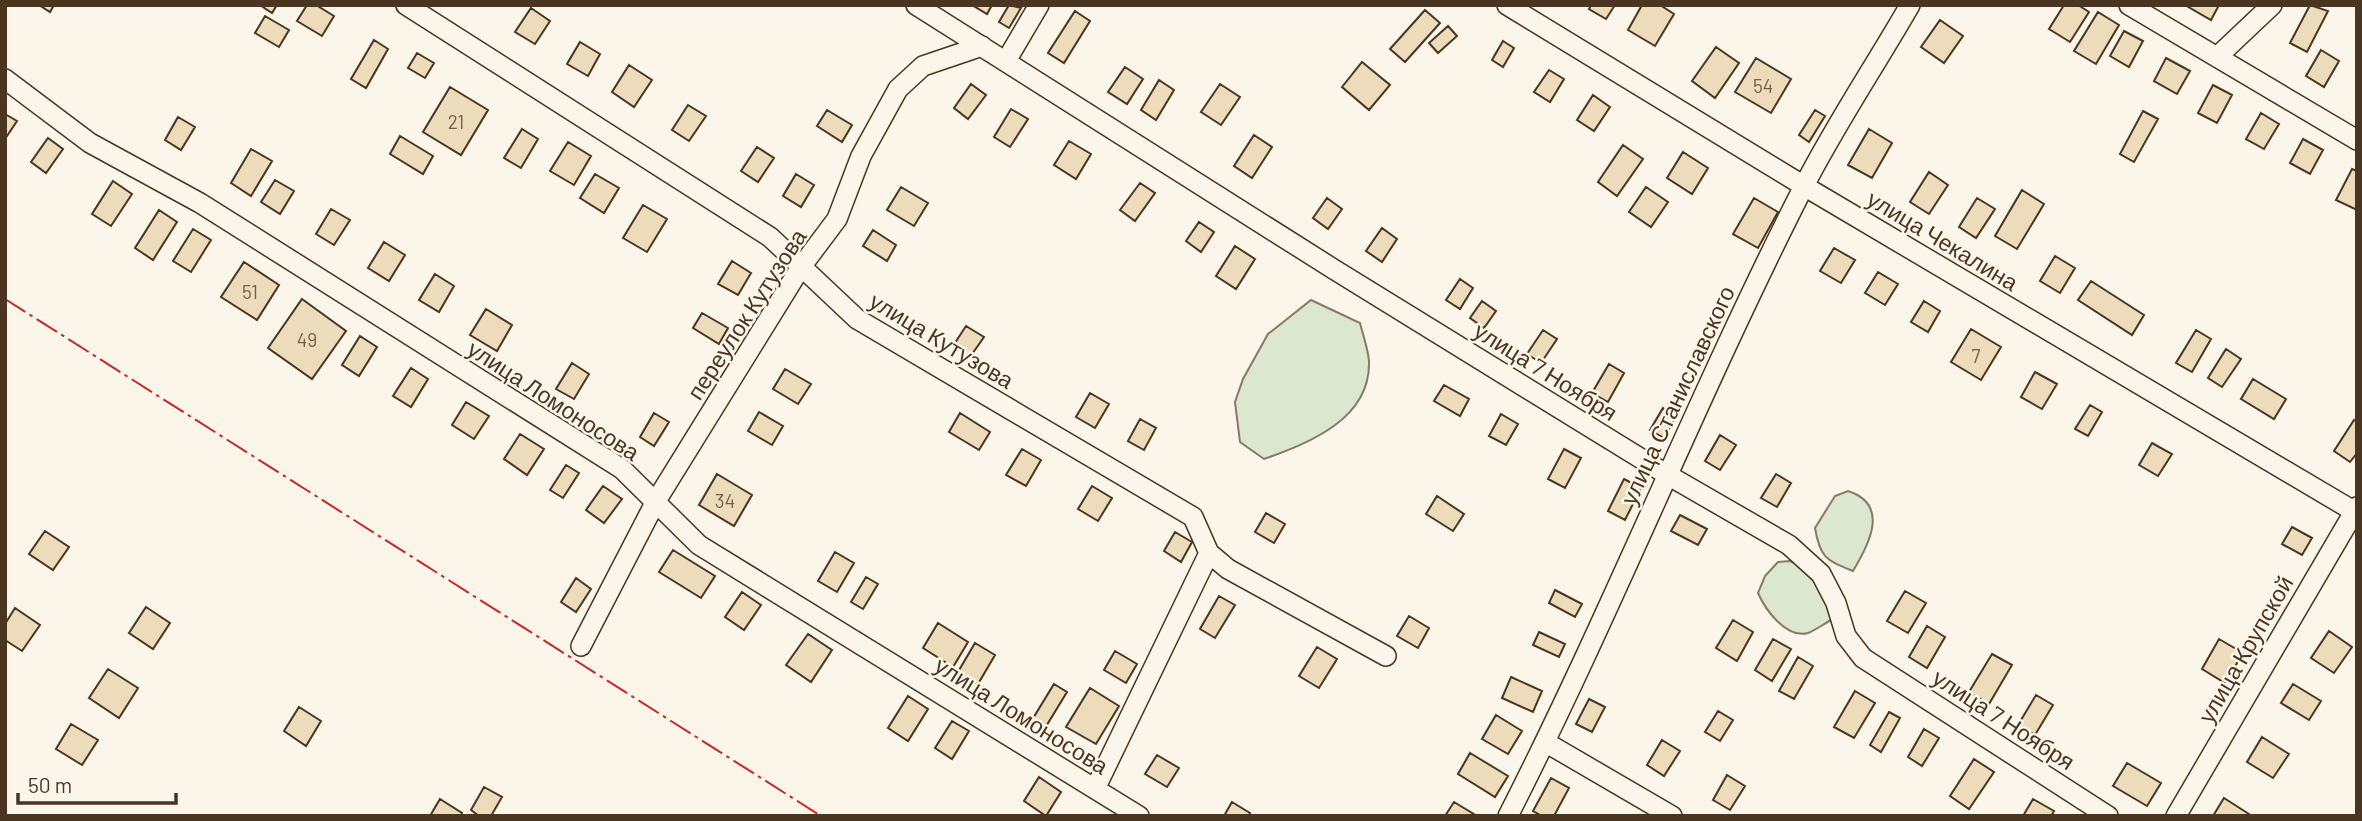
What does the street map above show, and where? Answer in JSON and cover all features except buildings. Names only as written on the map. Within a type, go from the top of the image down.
[{"type":"street","name":"улица Кутузова","points":[[406,5],[770,237],[857,319],[1193,517],[1209,553],[1228,569],[1386,656]]},
{"type":"street","name":"улица 7 Ноября","points":[[916,5],[1335,270],[1666,474],[1789,545],[1821,574],[1836,603],[1846,636],[1863,658],[2108,816]]},
{"type":"street","points":[[1006,61],[1038,5]]},
{"type":"street","name":"улица Чекалина","points":[[1507,5],[1804,186],[2356,510]]},
{"type":"street","name":"улица Станиславского","points":[[1508,816],[1545,742],[1666,474],[1804,186],[1910,5]]},
{"type":"street","points":[[2129,5],[2357,139]]},
{"type":"street","points":[[2217,57],[2272,5]]},
{"type":"street","name":"переулок Кутузова","points":[[580,646],[656,501],[801,267],[837,219],[862,156],[898,89],[923,66],[982,46]]},
{"type":"street","name":"улица Ломоносова","points":[[5,79],[90,143],[200,203],[622,469],[699,545],[1139,816]]},
{"type":"street","name":"улица Крупской","points":[[2176,816],[2356,510]]},
{"type":"street","points":[[1095,789],[1209,553]]},
{"type":"street","points":[[1545,742],[1672,816]]},
{"type":"green space","points":[[1311,300],[1360,323],[1369,361],[1367,381],[1360,399],[1334,426],[1300,445],[1264,459],[1240,442],[1235,402],[1243,379],[1268,334]]},
{"type":"green space","points":[[1848,491],[1861,497],[1869,506],[1872,516],[1872,527],[1865,550],[1853,571],[1826,557],[1819,546],[1815,528],[1835,496]]},
{"type":"green space","points":[[1790,561],[1808,570],[1814,577],[1827,600],[1833,619],[1808,633],[1792,632],[1784,627],[1771,614],[1758,593],[1765,576],[1778,562]]},
{"type":"power","points":[[5,299],[821,816]]}]
